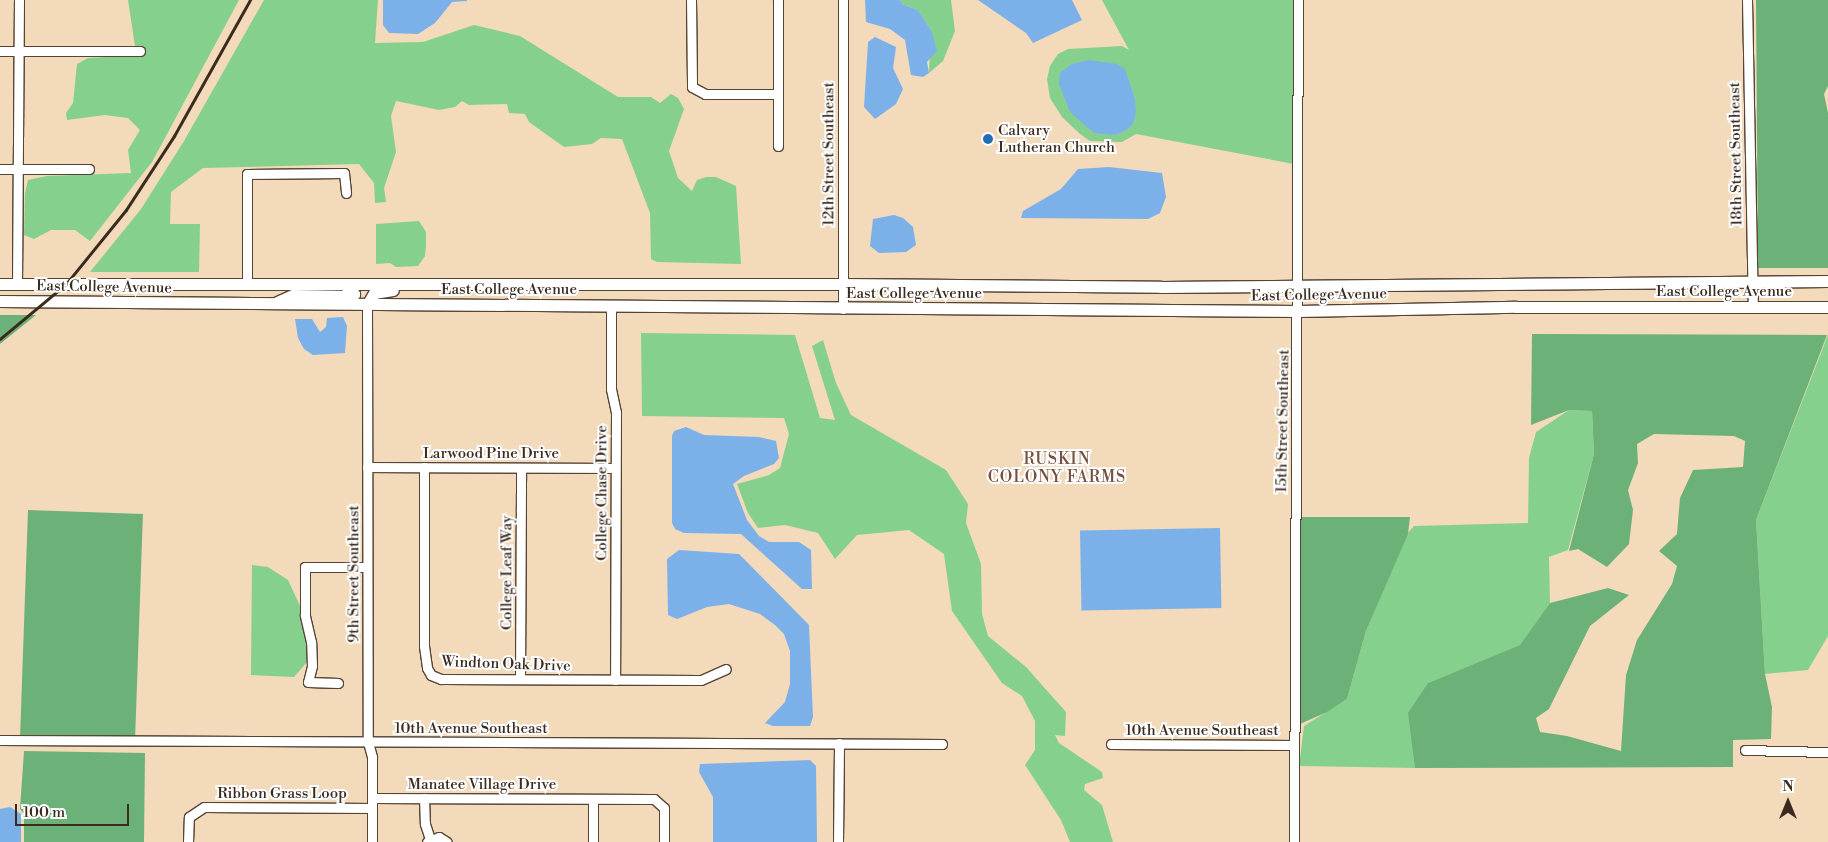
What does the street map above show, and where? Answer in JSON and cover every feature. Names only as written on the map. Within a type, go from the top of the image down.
[{"type":"main road","name":"East College Avenue","points":[[0,284],[1298,286],[1828,281]]},
{"type":"main road","points":[[344,284],[367,304],[374,293],[385,289],[432,290],[463,284]]},
{"type":"main road","points":[[273,304],[293,295],[354,294]]},
{"type":"main road","name":"East College Avenue","points":[[0,301],[843,309],[1298,311],[1828,307]]},
{"type":"street","points":[[17,284],[19,0]]},
{"type":"street","points":[[691,0],[692,87],[705,94],[778,94]]},
{"type":"street","points":[[778,0],[778,146]]},
{"type":"street","name":"12th Street Southeast","points":[[843,0],[843,309]]},
{"type":"street","name":"15th Street Southeast","points":[[1294,842],[1298,0]]},
{"type":"street","name":"18th Street Southeast","points":[[1748,0],[1752,307]]},
{"type":"street","points":[[0,51],[140,51]]},
{"type":"street","points":[[0,169],[89,170]]},
{"type":"street","points":[[247,284],[247,174],[344,173],[346,193]]},
{"type":"street","name":"9th Street Southeast","points":[[367,304],[368,742],[372,757],[372,842]]},
{"type":"street","name":"College Chase Drive","points":[[611,306],[615,468],[615,680]]},
{"type":"street","name":"Larwood Pine Drive","points":[[367,467],[615,468]]},
{"type":"street","name":"Windton Oak Drive","points":[[424,467],[424,646],[427,668],[441,679],[701,680],[726,669]]},
{"type":"street","name":"College Leaf Way","points":[[520,679],[521,468]]},
{"type":"street","points":[[338,683],[308,682],[312,658],[305,615],[305,567],[367,567]]},
{"type":"street","name":"10th Avenue Southeast","points":[[0,740],[942,744]]},
{"type":"street","points":[[838,842],[839,743]]},
{"type":"street","name":"10th Avenue Southeast","points":[[1110,744],[1293,745]]},
{"type":"street","points":[[1745,750],[1828,752]]},
{"type":"street","name":"Manatee Village Drive","points":[[372,798],[654,799],[661,802],[664,842]]},
{"type":"street","points":[[424,798],[429,840],[439,837],[447,842]]},
{"type":"street","points":[[593,799],[593,842]]},
{"type":"street","name":"Ribbon Grass Loop","points":[[188,842],[189,817],[204,807],[372,808]]},
{"type":"green space","points":[[128,0],[239,0],[152,162],[90,241],[75,230],[51,230],[34,239],[24,235],[25,193],[28,180],[47,176],[131,173],[128,150],[140,130],[128,118],[105,115],[67,120],[66,113],[73,103],[77,64],[88,58],[144,55],[144,46],[135,46]]},
{"type":"green space","points":[[264,0],[378,0],[375,43],[423,42],[474,25],[520,36],[618,97],[651,97],[660,103],[671,94],[678,98],[684,109],[669,151],[678,178],[692,191],[697,180],[706,177],[716,177],[736,186],[741,264],[657,262],[651,259],[650,213],[622,139],[601,138],[592,144],[564,147],[529,122],[525,114],[509,113],[507,104],[469,105],[462,101],[455,107],[439,110],[396,101],[391,116],[396,152],[384,188],[386,202],[375,203],[374,183],[359,164],[203,168],[171,192],[170,224],[200,224],[199,272],[90,272],[141,209],[184,141]]},
{"type":"green space","points":[[900,0],[951,0],[955,31],[943,61],[929,73],[931,30],[918,10],[902,4]]},
{"type":"green space","points":[[1102,0],[1294,0],[1294,164],[1136,134],[1122,142],[1090,141],[1062,117],[1050,98],[1047,79],[1050,66],[1058,54],[1068,49],[1122,46],[1129,50]],"holes":[[[1125,72],[1135,99],[1133,124],[1116,135],[1106,133]]]},
{"type":"green space","points":[[1756,0],[1828,0],[1828,86],[1824,94],[1828,113],[1828,268],[1758,268]]},
{"type":"green space","points":[[419,221],[426,232],[426,246],[425,256],[418,266],[396,267],[390,263],[376,264],[376,224]]},
{"type":"green space","points":[[0,315],[36,315],[0,344]]},
{"type":"green space","points":[[641,333],[795,335],[820,418],[835,420],[812,346],[823,340],[836,383],[851,415],[946,470],[968,504],[966,523],[981,564],[982,614],[988,636],[1026,667],[1066,712],[1065,736],[1055,735],[1059,743],[1102,772],[1103,778],[1085,784],[1084,790],[1102,805],[1113,842],[1070,842],[1061,820],[1025,765],[1035,750],[1035,721],[1022,696],[1002,683],[952,611],[944,554],[909,530],[857,535],[835,559],[818,533],[785,525],[758,528],[748,513],[737,484],[769,475],[780,468],[789,434],[784,418],[642,416]]},
{"type":"green space","points":[[1532,334],[1827,335],[1756,520],[1765,674],[1772,707],[1771,739],[1733,740],[1733,767],[1415,768],[1408,713],[1428,683],[1520,645],[1550,603],[1608,588],[1629,595],[1590,626],[1549,709],[1536,718],[1540,732],[1567,736],[1621,751],[1626,675],[1637,640],[1672,584],[1677,566],[1659,551],[1677,534],[1680,498],[1693,470],[1743,467],[1745,441],[1734,436],[1654,434],[1637,444],[1638,463],[1628,490],[1633,510],[1629,544],[1607,567],[1578,549],[1569,551],[1594,454],[1592,411],[1569,410],[1531,425]]},
{"type":"green space","points":[[1828,335],[1828,636],[1808,670],[1765,674],[1756,520]]},
{"type":"green space","points":[[1569,410],[1592,411],[1594,454],[1568,550],[1549,557],[1550,603],[1521,645],[1428,683],[1414,743],[1415,768],[1299,766],[1304,726],[1347,699],[1366,631],[1407,534],[1414,526],[1528,523],[1529,458],[1536,432]]},
{"type":"green space","points":[[28,510],[143,514],[135,740],[20,736]]},
{"type":"green space","points":[[1300,517],[1410,517],[1408,534],[1366,631],[1347,699],[1327,712],[1300,724]]},
{"type":"green space","points":[[252,565],[268,567],[288,580],[301,608],[308,661],[294,677],[251,675]]},
{"type":"green space","points":[[24,751],[145,753],[144,842],[24,842],[24,814],[20,809]]},
{"type":"water","points":[[383,0],[467,1],[452,2],[435,23],[418,34],[389,33],[383,25]]},
{"type":"water","points":[[865,0],[900,0],[902,4],[918,10],[931,30],[937,51],[927,62],[929,73],[923,77],[911,75],[905,40],[890,29],[866,22]]},
{"type":"water","points":[[978,0],[1072,0],[1082,20],[1033,43],[1026,33]]},
{"type":"water","points":[[875,37],[896,47],[893,68],[903,89],[896,104],[875,119],[864,107],[868,42]]},
{"type":"water","points":[[1089,60],[1117,64],[1125,69],[1135,99],[1136,112],[1133,124],[1116,135],[1094,133],[1070,112],[1059,84],[1060,73],[1072,64]]},
{"type":"water","points":[[1109,167],[1162,173],[1166,197],[1160,213],[1148,219],[1021,218],[1023,211],[1061,189],[1078,169]]},
{"type":"water","points":[[894,215],[903,218],[913,227],[916,245],[906,252],[879,253],[870,246],[873,219]]},
{"type":"water","points":[[343,317],[347,326],[345,353],[313,355],[304,349],[298,338],[295,319],[312,319],[320,332],[326,327],[327,318]]},
{"type":"water","points":[[686,427],[704,435],[759,437],[776,441],[779,458],[774,464],[744,476],[733,484],[747,520],[759,536],[769,542],[799,542],[811,550],[812,589],[802,589],[741,534],[684,533],[675,529],[672,523],[672,436],[674,431]]},
{"type":"water","points":[[1220,528],[1221,608],[1081,610],[1080,530]]},
{"type":"water","points":[[679,550],[739,554],[809,625],[813,717],[810,726],[773,726],[765,723],[785,702],[790,684],[790,651],[784,634],[775,625],[760,614],[729,604],[707,607],[677,619],[668,615],[667,559]]},
{"type":"water","points":[[810,760],[816,766],[817,842],[713,842],[713,797],[699,772],[700,764]]},
{"type":"water","points":[[10,807],[21,814],[21,842],[0,842],[0,809]]},
{"type":"railway","points":[[0,339],[66,284],[126,210],[174,136],[250,0]]},
{"type":"place","name":"Calvary Lutheran Church","points":[[988,139]]},
{"type":"district","name":"RUSKIN COLONY FARMS","points":[[1057,468]]}]
